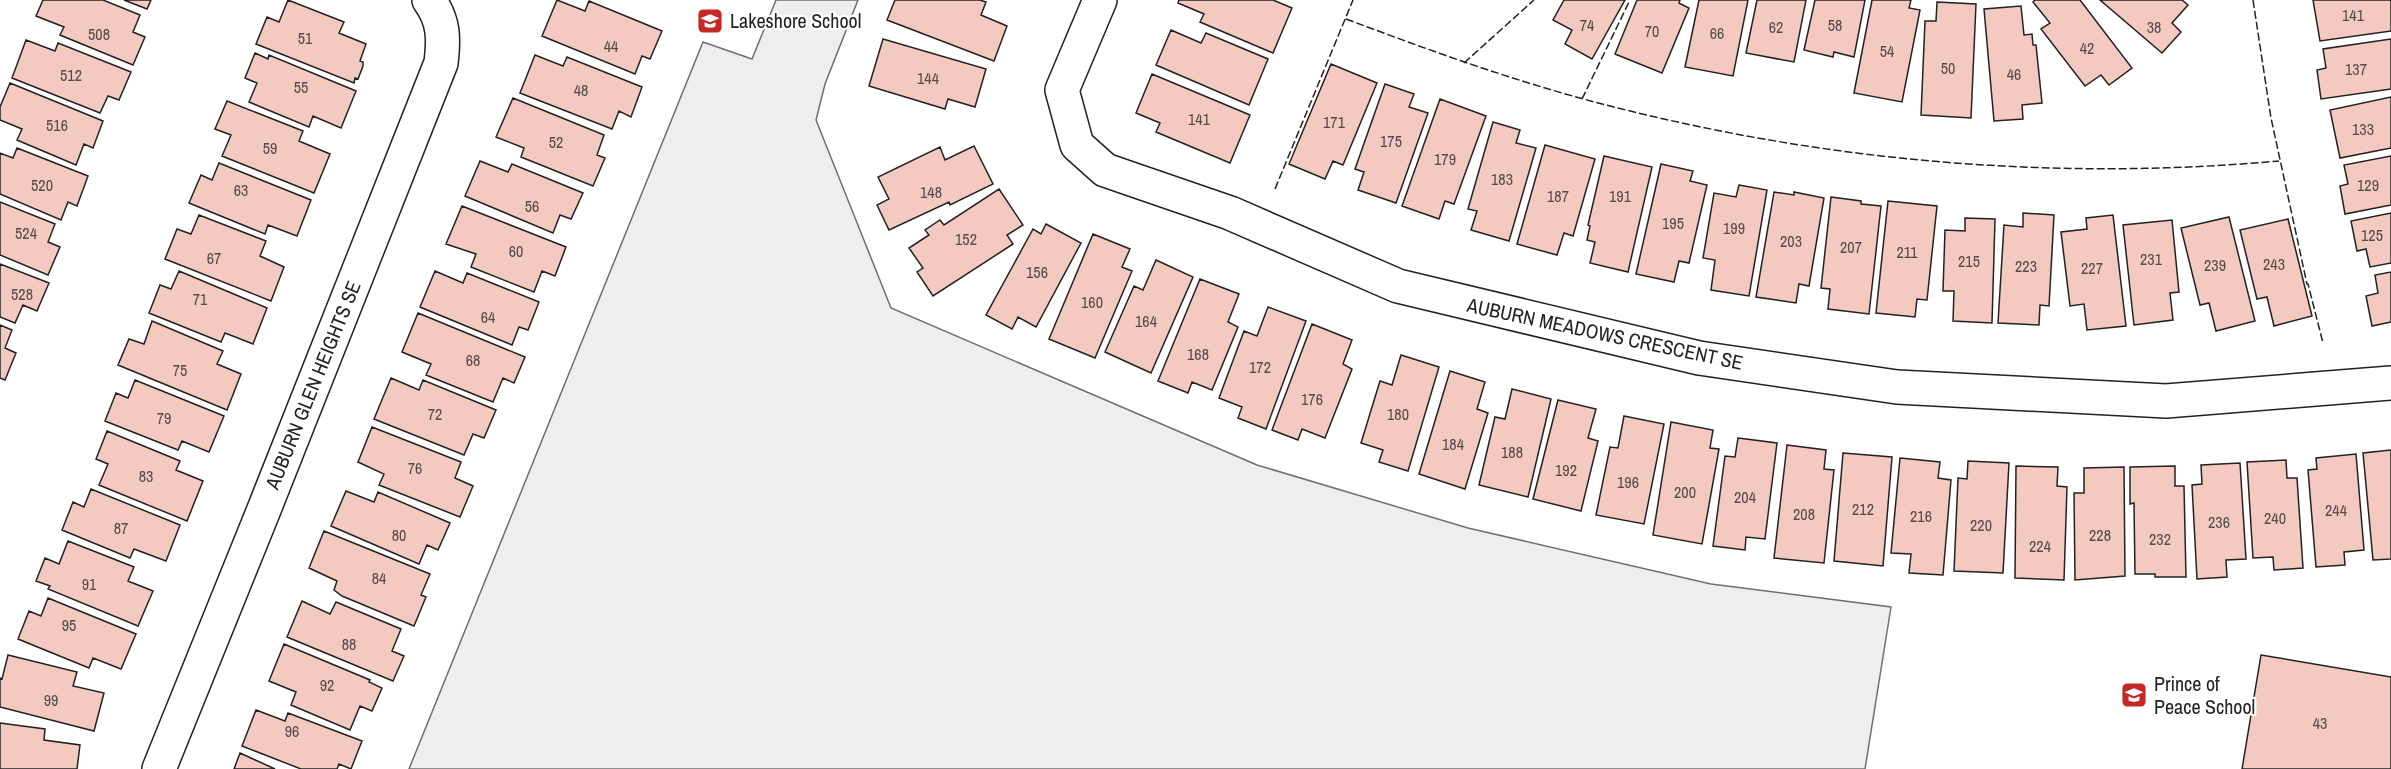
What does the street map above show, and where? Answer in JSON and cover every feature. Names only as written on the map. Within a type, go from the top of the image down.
[{"type":"street","name":"AUBURN GLEN HEIGHTS SE","points":[[159,769],[441,63],[444,38],[437,11],[429,0]]},
{"type":"street","name":"AUBURN MEADOWS CRESCENT SE","points":[[1100,0],[1062,90],[1077,145],[1105,170],[1230,213],[1398,286],[1699,358],[1897,387],[2166,401],[2391,383]]},
{"type":"shaded area","points":[[776,0],[858,0],[825,84],[816,120],[891,308],[1257,465],[1468,528],[1711,584],[1891,607],[1865,769],[409,769],[703,42],[752,59]]},
{"type":"building","points":[[43,0],[103,0],[140,15],[133,32],[145,37],[133,65],[60,35],[64,27],[36,16]]},
{"type":"building","points":[[124,0],[151,0],[147,9]]},
{"type":"building","points":[[288,0],[344,22],[339,33],[366,44],[360,61],[363,62],[363,66],[354,83],[256,44],[267,17],[279,22]]},
{"type":"building","points":[[557,0],[585,11],[589,1],[662,31],[650,59],[642,56],[635,74],[542,36]]},
{"type":"building","points":[[895,0],[980,0],[986,2],[981,15],[1007,26],[994,61],[887,20]]},
{"type":"building","points":[[1179,0],[1273,0],[1292,8],[1273,53],[1200,22],[1204,14],[1178,3]]},
{"type":"building","points":[[1564,0],[1625,0],[1592,59],[1565,44],[1572,30],[1553,20]]},
{"type":"building","points":[[1637,0],[1680,0],[1679,3],[1689,8],[1662,73],[1615,54]]},
{"type":"building","points":[[1699,0],[1748,0],[1733,76],[1685,67]]},
{"type":"building","points":[[1757,0],[1806,0],[1794,62],[1746,53]]},
{"type":"building","points":[[1815,0],[1865,0],[1854,57],[1834,52],[1833,57],[1804,50]]},
{"type":"building","points":[[1872,0],[1911,0],[1909,8],[1920,10],[1902,102],[1854,93]]},
{"type":"building","points":[[2035,0],[2080,0],[2132,68],[2109,85],[2101,75],[2085,86],[2041,29],[2050,23],[2033,2]]},
{"type":"building","points":[[2100,0],[2182,0],[2188,5],[2172,23],[2181,32],[2162,53]]},
{"type":"building","points":[[2313,0],[2391,0],[2391,31],[2320,41]]},
{"type":"building","points":[[1937,2],[1976,4],[1971,118],[1921,115],[1925,21],[1936,21]]},
{"type":"building","points":[[2021,6],[2024,35],[2032,34],[2033,45],[2036,45],[2042,103],[2022,105],[2023,119],[1994,121],[1984,9]]},
{"type":"building","points":[[1171,30],[1201,43],[1206,33],[1268,59],[1249,105],[1156,65]]},
{"type":"building","points":[[883,39],[986,69],[975,107],[948,99],[945,109],[869,86]]},
{"type":"building","points":[[2391,39],[2391,89],[2321,99],[2317,70],[2326,68],[2323,49]]},
{"type":"building","points":[[26,40],[55,51],[58,43],[131,72],[119,100],[108,96],[100,113],[12,78]]},
{"type":"building","points":[[255,53],[268,59],[269,55],[356,91],[341,128],[313,116],[309,127],[249,102],[257,83],[245,78]]},
{"type":"building","points":[[535,55],[563,66],[567,57],[642,87],[631,117],[619,111],[612,129],[520,93]]},
{"type":"building","points":[[1331,64],[1377,83],[1343,165],[1333,161],[1325,179],[1289,164]]},
{"type":"building","points":[[1152,74],[1250,115],[1230,163],[1156,132],[1160,123],[1136,113]]},
{"type":"building","points":[[10,83],[103,121],[93,148],[84,144],[76,165],[17,140],[22,129],[0,120],[0,107]]},
{"type":"building","points":[[1385,84],[1414,94],[1409,107],[1428,113],[1396,203],[1358,190],[1364,172],[1355,169]]},
{"type":"building","points":[[2391,97],[2391,148],[2340,158],[2330,110]]},
{"type":"building","points":[[513,98],[604,135],[597,155],[605,158],[593,186],[521,157],[524,148],[496,137]]},
{"type":"building","points":[[1440,99],[1486,116],[1454,204],[1445,201],[1439,219],[1402,206]]},
{"type":"building","points":[[227,101],[303,131],[299,141],[330,154],[314,193],[222,156],[231,135],[215,129]]},
{"type":"building","points":[[1493,122],[1520,130],[1516,143],[1536,148],[1509,241],[1471,230],[1477,211],[1468,209]]},
{"type":"building","points":[[1545,145],[1595,159],[1573,236],[1564,233],[1557,255],[1517,244]]},
{"type":"building","points":[[974,146],[993,184],[950,205],[949,202],[889,230],[877,205],[889,199],[878,177],[940,147],[945,160]]},
{"type":"building","points":[[17,148],[88,176],[77,206],[68,202],[61,220],[0,194],[0,153],[13,158]]},
{"type":"building","points":[[1604,156],[1652,167],[1628,272],[1590,263],[1595,242],[1587,240],[1590,226],[1588,225]]},
{"type":"building","points":[[2391,156],[2391,205],[2345,214],[2340,186],[2348,184],[2344,165]]},
{"type":"building","points":[[480,161],[508,172],[512,164],[583,193],[571,219],[560,215],[553,233],[465,196]]},
{"type":"building","points":[[219,163],[311,200],[297,236],[268,225],[265,234],[189,203],[201,175],[212,180]]},
{"type":"building","points":[[1661,164],[1693,171],[1690,181],[1707,185],[1689,263],[1679,261],[1674,282],[1636,274]]},
{"type":"building","points":[[1739,185],[1767,190],[1749,296],[1711,290],[1715,260],[1703,258],[1714,193],[1736,197]]},
{"type":"building","points":[[999,189],[1023,225],[1007,235],[1013,244],[933,296],[917,272],[923,268],[909,248],[929,235],[925,230],[940,220],[944,225]]},
{"type":"building","points":[[1774,192],[1794,195],[1794,192],[1824,198],[1809,286],[1799,284],[1796,303],[1756,297]]},
{"type":"building","points":[[1831,197],[1881,206],[1869,314],[1828,309],[1830,289],[1821,288]]},
{"type":"building","points":[[1888,201],[1937,206],[1927,300],[1917,299],[1915,317],[1876,313]]},
{"type":"building","points":[[0,202],[55,224],[48,242],[60,247],[48,275],[0,255]]},
{"type":"building","points":[[462,206],[566,247],[555,276],[542,271],[534,292],[471,267],[476,254],[446,244]]},
{"type":"building","points":[[2023,213],[2054,215],[2049,306],[2040,305],[2039,325],[1998,323],[2004,225],[2023,227]]},
{"type":"building","points":[[2391,213],[2391,263],[2370,267],[2366,249],[2357,251],[2351,221]]},
{"type":"building","points":[[199,215],[266,241],[260,256],[284,267],[271,301],[165,259],[177,229],[191,234]]},
{"type":"building","points":[[2113,215],[2126,326],[2087,330],[2084,304],[2070,306],[2061,232],[2087,229],[2086,218]]},
{"type":"building","points":[[2229,217],[2255,321],[2216,331],[2209,303],[2200,305],[2181,228]]},
{"type":"building","points":[[1965,218],[1995,219],[1992,323],[1953,321],[1954,291],[1943,291],[1945,230],[1965,231]]},
{"type":"building","points":[[2288,219],[2312,316],[2274,326],[2267,297],[2257,299],[2240,230]]},
{"type":"building","points":[[2172,220],[2179,292],[2170,293],[2173,320],[2134,325],[2123,225]]},
{"type":"building","points":[[1046,224],[1081,243],[1036,327],[1018,317],[1012,329],[986,315],[1033,229],[1041,234]]},
{"type":"building","points":[[1093,234],[1130,249],[1122,267],[1132,271],[1095,358],[1049,339]]},
{"type":"building","points":[[1156,260],[1193,277],[1151,373],[1105,352],[1134,286],[1143,290]]},
{"type":"building","points":[[0,264],[49,283],[37,311],[23,305],[15,323],[0,317]]},
{"type":"building","points":[[179,271],[267,308],[253,344],[225,333],[221,342],[149,313],[160,285],[171,289]]},
{"type":"building","points":[[435,271],[463,283],[467,273],[539,302],[528,330],[519,327],[512,345],[420,307]]},
{"type":"building","points":[[2391,272],[2391,322],[2372,326],[2366,296],[2378,293],[2375,275]]},
{"type":"building","points":[[1200,279],[1239,294],[1228,322],[1238,327],[1212,390],[1192,382],[1188,393],[1158,381]]},
{"type":"building","points":[[1268,307],[1306,321],[1266,429],[1238,418],[1242,407],[1219,398],[1244,331],[1257,336]]},
{"type":"building","points":[[418,313],[525,357],[514,383],[503,378],[493,402],[426,375],[431,364],[402,352]]},
{"type":"building","points":[[152,321],[223,351],[217,364],[241,374],[227,410],[118,365],[129,339],[144,344]]},
{"type":"building","points":[[1312,324],[1352,340],[1343,364],[1352,369],[1325,438],[1302,429],[1298,440],[1272,430]]},
{"type":"building","points":[[0,325],[12,330],[5,348],[16,353],[5,380],[0,378]]},
{"type":"building","points":[[1401,355],[1439,367],[1408,471],[1379,462],[1383,450],[1361,443],[1380,381],[1392,385]]},
{"type":"building","points":[[1450,371],[1485,382],[1477,409],[1488,413],[1465,489],[1419,474]]},
{"type":"building","points":[[391,378],[419,390],[423,380],[496,410],[484,438],[473,434],[464,455],[374,419]]},
{"type":"building","points":[[135,380],[224,416],[209,452],[182,441],[178,450],[105,421],[116,393],[128,398]]},
{"type":"building","points":[[1512,389],[1551,399],[1528,497],[1479,485],[1495,417],[1505,419]]},
{"type":"building","points":[[1558,400],[1596,409],[1588,438],[1598,441],[1581,511],[1533,499]]},
{"type":"building","points":[[1624,416],[1664,424],[1644,524],[1596,515],[1610,447],[1618,448]]},
{"type":"building","points":[[1671,422],[1713,430],[1710,448],[1719,449],[1702,544],[1653,535]]},
{"type":"building","points":[[372,427],[461,462],[455,478],[473,486],[460,517],[379,485],[384,474],[358,462]]},
{"type":"building","points":[[107,431],[180,461],[176,470],[203,481],[187,521],[99,485],[108,464],[96,459]]},
{"type":"building","points":[[1738,438],[1777,443],[1765,539],[1746,537],[1745,550],[1713,546],[1725,456],[1735,457]]},
{"type":"building","points":[[1787,445],[1826,450],[1824,469],[1834,470],[1824,563],[1774,558]]},
{"type":"building","points":[[2391,450],[2391,559],[2373,560],[2363,453]]},
{"type":"building","points":[[1843,453],[1892,457],[1883,566],[1834,561]]},
{"type":"building","points":[[2356,454],[2364,550],[2344,552],[2345,565],[2316,567],[2308,470],[2317,469],[2316,458]]},
{"type":"building","points":[[1900,458],[1940,462],[1938,478],[1951,480],[1943,575],[1909,573],[1911,554],[1891,553]]},
{"type":"building","points":[[2286,460],[2287,478],[2297,478],[2303,568],[2274,570],[2273,557],[2253,558],[2247,462]]},
{"type":"building","points":[[1968,461],[2009,463],[2003,573],[1954,571],[1958,478],[1967,479]]},
{"type":"building","points":[[2240,463],[2246,559],[2226,560],[2227,577],[2197,579],[2192,485],[2202,484],[2201,465]]},
{"type":"building","points":[[2016,466],[2058,467],[2057,486],[2067,487],[2064,580],[2015,578]]},
{"type":"building","points":[[2175,466],[2175,486],[2184,486],[2186,577],[2155,577],[2155,574],[2135,574],[2134,503],[2130,504],[2130,467]]},
{"type":"building","points":[[2124,467],[2125,576],[2075,580],[2074,493],[2084,493],[2084,468]]},
{"type":"building","points":[[91,489],[180,525],[166,561],[134,549],[130,558],[62,530],[73,502],[84,507]]},
{"type":"building","points":[[346,491],[374,502],[378,492],[450,523],[438,550],[427,545],[419,564],[331,526]]},
{"type":"building","points":[[324,531],[430,574],[421,595],[426,597],[414,626],[342,596],[334,590],[337,581],[309,568]]},
{"type":"building","points":[[68,541],[134,567],[128,581],[153,591],[138,626],[48,589],[50,586],[36,581],[45,558],[59,564]]},
{"type":"building","points":[[48,598],[136,634],[121,669],[93,658],[89,668],[18,639],[29,611],[41,616]]},
{"type":"building","points":[[302,601],[330,614],[336,602],[401,629],[392,651],[404,656],[393,681],[287,637]]},
{"type":"building","points":[[284,644],[370,680],[369,682],[382,688],[372,711],[360,706],[350,730],[291,705],[296,692],[269,681]]},
{"type":"building","points":[[8,655],[77,672],[73,686],[104,693],[94,731],[0,707],[0,678],[2,679]]},
{"type":"building","points":[[2261,655],[2391,677],[2391,769],[2242,769]]},
{"type":"building","points":[[256,710],[285,721],[288,713],[362,741],[351,769],[339,764],[337,769],[301,769],[242,746]]},
{"type":"building","points":[[0,723],[45,729],[44,740],[80,745],[77,769],[0,769]]},
{"type":"building","points":[[240,753],[275,769],[234,769]]},
{"type":"fence","points":[[1275,189],[1353,0]]},
{"type":"fence","points":[[1464,63],[1534,0]]},
{"type":"fence","points":[[1582,99],[1630,0]]},
{"type":"fence","points":[[2253,0],[2271,118],[2307,284],[2323,343]]},
{"type":"fence","points":[[1346,19],[1478,67],[1614,107],[1696,126],[1861,154],[1944,162],[2112,169],[2195,167],[2279,161]]},
{"type":"place","name":"Lakeshore School","points":[[710,21]]},
{"type":"place","name":"Prince of Peace School","points":[[2134,695]]}]
